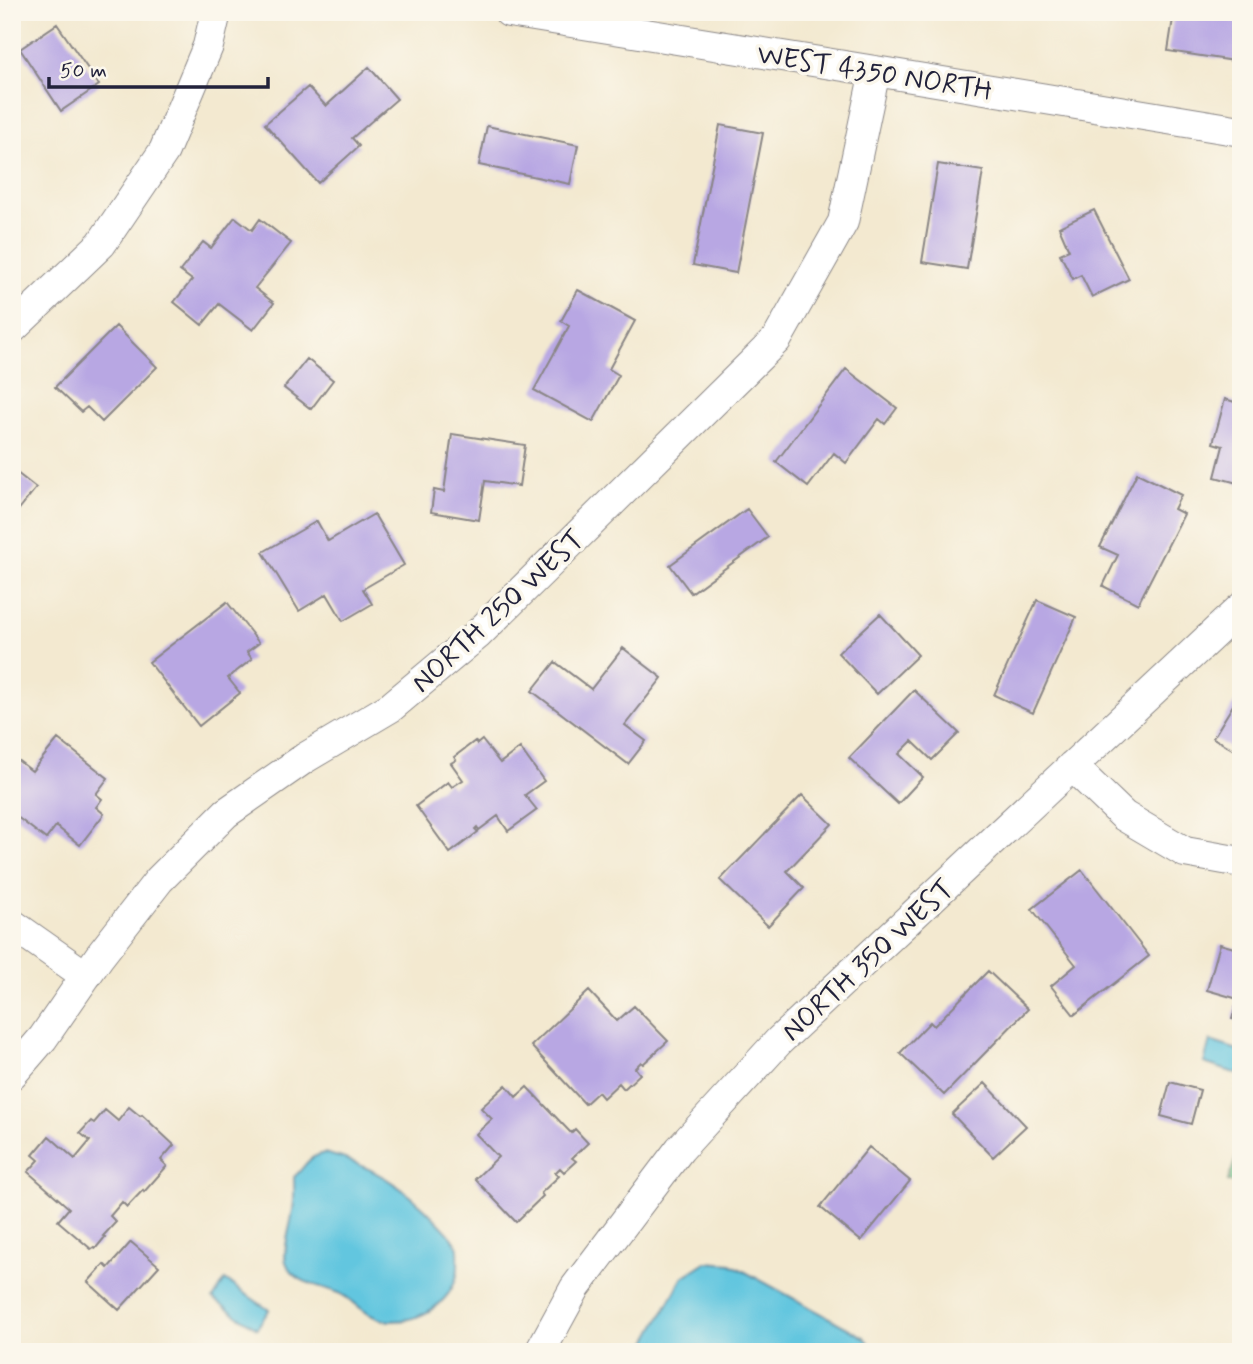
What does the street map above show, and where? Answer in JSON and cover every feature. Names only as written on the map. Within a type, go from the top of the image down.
[{"type":"street","points":[[12,329],[101,244],[164,151],[208,46],[216,12]]},
{"type":"street","name":"WEST 4350 NORTH","points":[[509,12],[1241,131]]},
{"type":"street","name":"NORTH 250 WEST","points":[[12,1074],[43,1038],[159,880],[226,813],[305,758],[391,707],[477,635],[777,339],[844,222],[876,71]]},
{"type":"street","name":"NORTH 350 WEST","points":[[540,1352],[575,1288],[680,1149],[779,1041],[1241,608]]},
{"type":"street","points":[[1072,766],[1124,816],[1185,852],[1241,862]]},
{"type":"street","points":[[12,925],[86,976]]},
{"type":"green space","points":[[1241,1144],[1241,1185],[1228,1181]]},
{"type":"water","points":[[1210,1041],[1241,1051],[1241,1075],[1204,1063]]},
{"type":"water","points":[[324,1153],[357,1163],[386,1178],[425,1209],[453,1239],[458,1252],[457,1275],[452,1288],[435,1307],[411,1319],[384,1320],[366,1312],[339,1293],[302,1280],[290,1270],[285,1251],[294,1205],[294,1177],[310,1160]]},
{"type":"water","points":[[706,1262],[731,1264],[864,1337],[877,1352],[641,1352],[683,1277]]},
{"type":"water","points":[[225,1280],[269,1310],[257,1328],[213,1299]]},
{"type":"building","points":[[1174,12],[1241,12],[1241,62],[1168,51]]},
{"type":"building","points":[[57,24],[99,85],[61,111],[20,49]]},
{"type":"building","points":[[369,67],[397,99],[352,138],[359,146],[318,183],[265,124],[308,87],[326,106]]},
{"type":"building","points":[[720,125],[763,133],[736,273],[693,265]]},
{"type":"building","points":[[487,126],[578,145],[570,184],[479,165]]},
{"type":"building","points":[[938,164],[983,171],[967,269],[922,262]]},
{"type":"building","points":[[1094,210],[1129,279],[1092,297],[1081,275],[1073,279],[1060,254],[1069,250],[1059,227]]},
{"type":"building","points":[[235,217],[252,230],[260,219],[291,243],[255,288],[274,303],[253,330],[219,304],[202,325],[174,302],[192,280],[180,271],[203,242],[211,248]]},
{"type":"building","points":[[578,290],[635,321],[609,369],[619,375],[593,422],[534,390],[569,326],[561,321]]},
{"type":"building","points":[[116,326],[157,367],[102,422],[87,407],[81,412],[55,387]]},
{"type":"building","points":[[307,359],[333,380],[311,409],[284,388]]},
{"type":"building","points":[[846,369],[897,408],[885,424],[879,419],[846,463],[834,453],[808,487],[776,462]]},
{"type":"building","points":[[1225,399],[1241,404],[1241,484],[1215,477],[1223,446],[1213,443]]},
{"type":"building","points":[[452,434],[525,445],[519,486],[485,481],[479,520],[431,512],[434,490],[444,492]]},
{"type":"building","points":[[12,469],[36,488],[12,518]]},
{"type":"building","points":[[1137,473],[1181,495],[1174,509],[1184,514],[1138,604],[1103,586],[1118,555],[1100,547]]},
{"type":"building","points":[[747,509],[768,537],[691,593],[670,565]]},
{"type":"building","points":[[374,514],[404,565],[363,589],[372,604],[343,621],[327,594],[299,611],[263,552],[317,521],[328,541]]},
{"type":"building","points":[[1037,600],[1076,617],[1033,713],[994,695]]},
{"type":"building","points":[[227,602],[259,643],[247,652],[252,659],[228,678],[240,693],[199,726],[149,662]]},
{"type":"building","points":[[880,614],[918,655],[877,694],[838,653]]},
{"type":"building","points":[[623,648],[662,678],[625,725],[646,741],[628,764],[532,691],[555,662],[591,689]]},
{"type":"building","points":[[914,690],[959,733],[932,760],[912,741],[899,754],[923,777],[898,804],[849,758]]},
{"type":"building","points":[[1241,692],[1241,754],[1213,738]]},
{"type":"building","points":[[58,739],[108,778],[96,794],[102,799],[96,807],[104,814],[80,845],[56,826],[46,839],[12,813],[12,756],[32,771]]},
{"type":"building","points":[[482,740],[500,763],[520,748],[544,781],[525,795],[537,810],[508,831],[498,816],[479,830],[477,827],[475,829],[478,832],[450,853],[416,806],[448,782],[452,787],[463,780],[451,763],[456,760],[454,757],[475,741],[477,744]]},
{"type":"building","points":[[802,795],[832,824],[787,871],[804,888],[768,926],[720,880]]},
{"type":"building","points":[[1082,870],[1149,956],[1074,1015],[1051,986],[1076,965],[1032,909]]},
{"type":"building","points":[[1220,944],[1241,950],[1241,1021],[1232,1019],[1238,999],[1207,990]]},
{"type":"building","points":[[988,971],[1028,1009],[944,1095],[900,1053],[930,1022],[934,1026]]},
{"type":"building","points":[[589,991],[617,1021],[634,1006],[668,1041],[635,1068],[640,1074],[624,1089],[619,1083],[603,1098],[598,1092],[585,1104],[531,1046]]},
{"type":"building","points":[[1170,1082],[1200,1090],[1191,1124],[1161,1116]]},
{"type":"building","points":[[985,1083],[1026,1126],[993,1157],[952,1114]]},
{"type":"building","points":[[506,1085],[516,1097],[527,1087],[571,1133],[575,1129],[588,1143],[572,1158],[576,1161],[564,1172],[560,1168],[555,1173],[559,1176],[516,1222],[475,1179],[498,1157],[476,1134],[492,1119],[481,1108]]},
{"type":"building","points":[[129,1107],[142,1115],[174,1145],[161,1160],[167,1166],[127,1207],[122,1202],[110,1216],[116,1222],[96,1248],[91,1249],[58,1221],[69,1208],[28,1172],[39,1160],[33,1155],[49,1136],[75,1159],[90,1141],[80,1133],[91,1121],[94,1123],[105,1110],[118,1121]]},
{"type":"building","points":[[869,1147],[910,1181],[861,1241],[820,1207]]},
{"type":"building","points":[[131,1242],[159,1266],[119,1310],[88,1282],[104,1264],[108,1268]]}]
